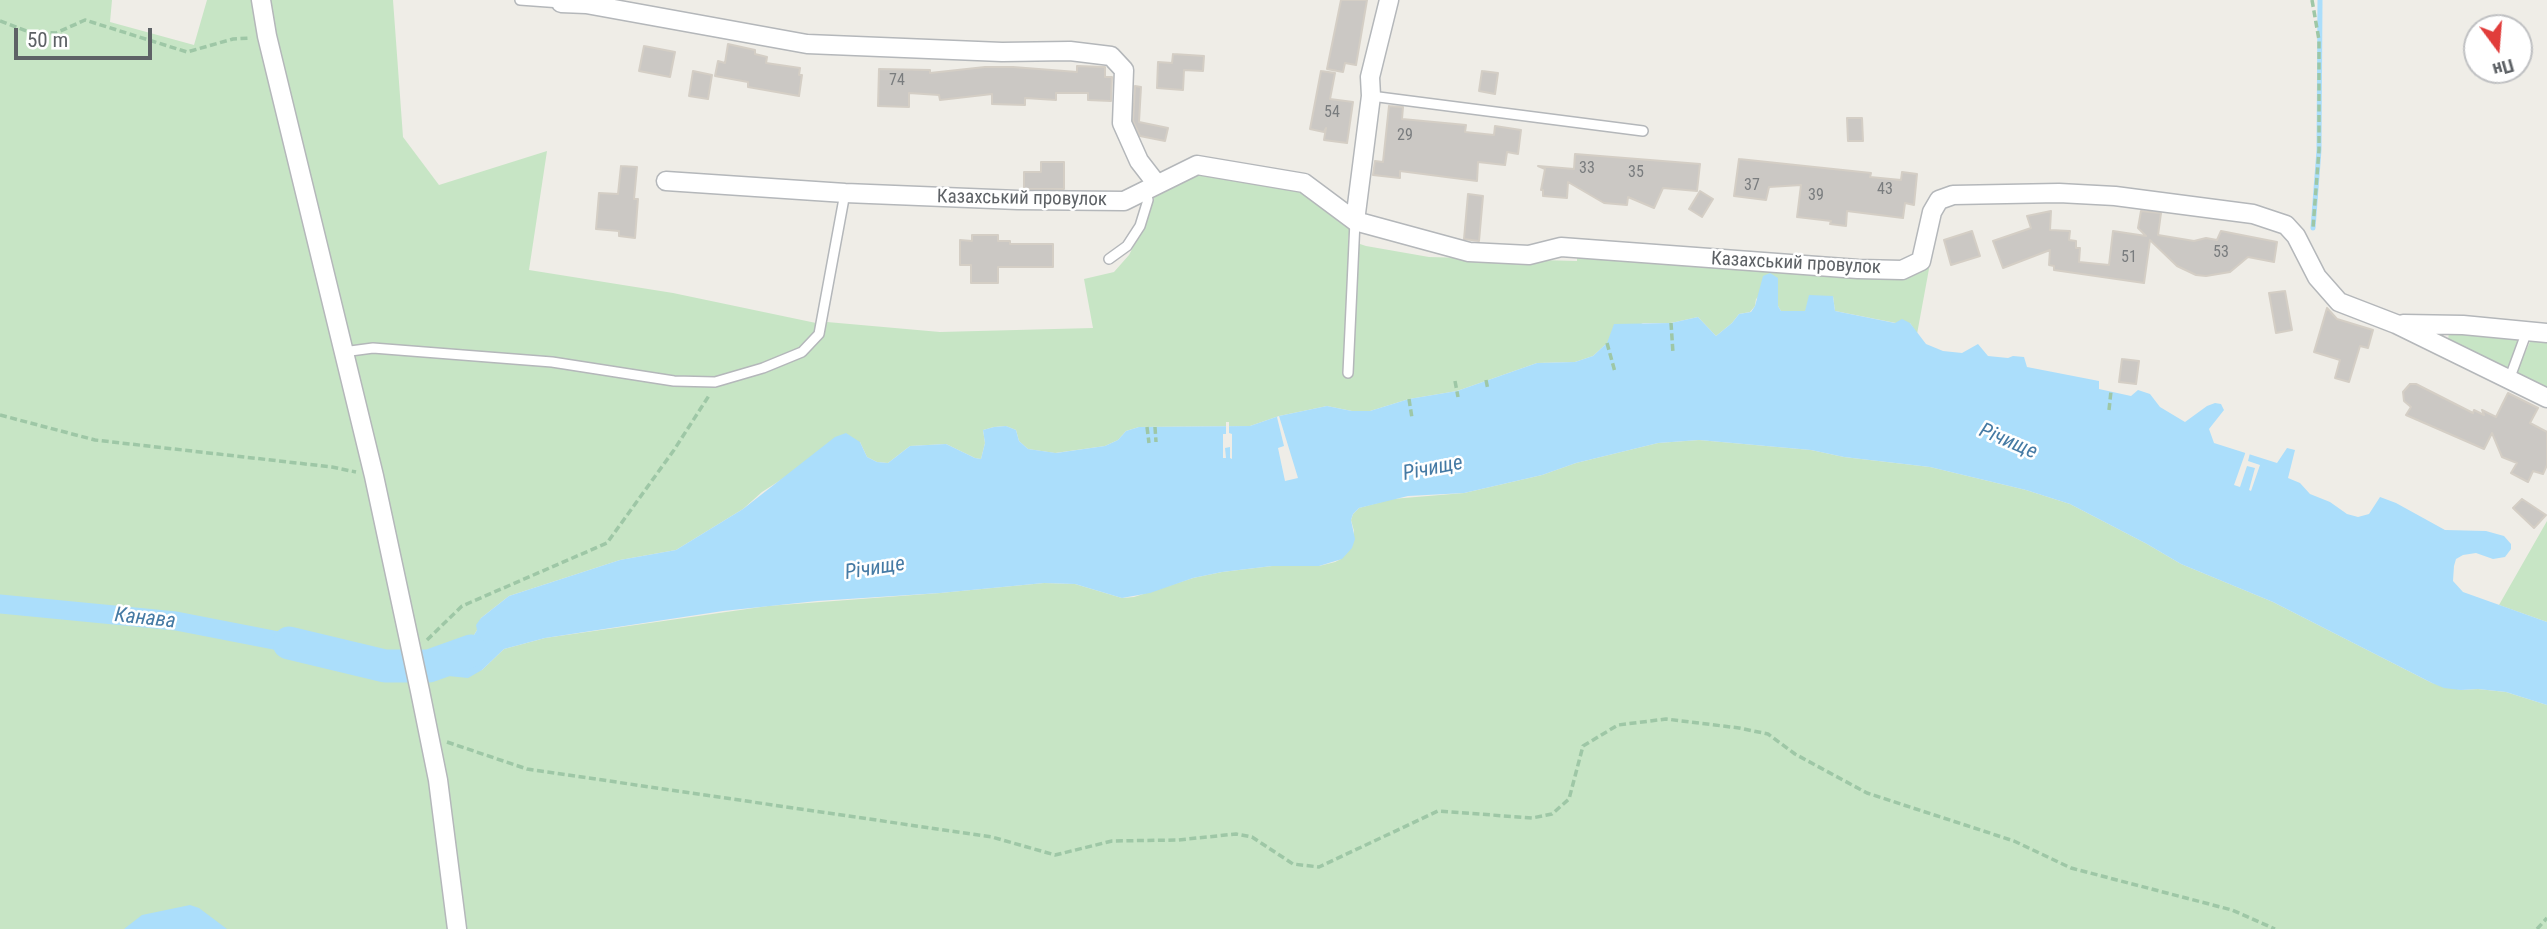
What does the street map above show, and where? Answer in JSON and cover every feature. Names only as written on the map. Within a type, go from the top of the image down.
[{"type":"street","points":[[261,0],[267,36],[374,476],[420,691],[438,780],[457,929]]},
{"type":"street","points":[[1355,221],[1371,96],[1370,78],[1389,0]]},
{"type":"street","points":[[561,3],[586,4],[807,44],[1002,52],[1070,51],[1111,55],[1124,70],[1122,123],[1151,187]]},
{"type":"street","name":"Казахський провулок","points":[[666,181],[845,193],[1124,201],[1197,165],[1304,183],[1355,221],[1469,252],[1529,255],[1560,247],[1810,267],[1902,270],[1920,261],[1932,212],[1939,200],[1953,195],[2059,193],[2115,196],[2253,214],[2286,225],[2299,242],[2317,277],[2339,302],[2396,324],[2547,398]]},
{"type":"street","name":"Казахський провулок","points":[[2396,324],[2547,332]]},
{"type":"lane","points":[[520,0],[561,3]]},
{"type":"lane","points":[[1371,96],[1643,131]]},
{"type":"lane","points":[[1108,259],[1127,246],[1140,226],[1151,187]]},
{"type":"lane","points":[[343,352],[373,348],[552,362],[674,381],[715,382],[763,368],[802,352],[819,334],[845,193]]},
{"type":"lane","points":[[1348,373],[1355,221]]},
{"type":"lane","points":[[2509,380],[2527,331]]},
{"type":"path","points":[[2299,242],[2306,240],[2313,228],[2319,150],[2319,40],[2312,0]]},
{"type":"path","points":[[0,21],[29,32],[56,33],[85,20],[187,52],[233,39],[267,36]]},
{"type":"path","points":[[1671,323],[1673,353]]},
{"type":"path","points":[[1607,343],[1615,372]]},
{"type":"path","points":[[1486,380],[1488,390]]},
{"type":"path","points":[[1455,381],[1458,397]]},
{"type":"path","points":[[411,656],[462,606],[607,543],[674,450],[707,400],[715,382]]},
{"type":"path","points":[[2109,410],[2111,391]]},
{"type":"path","points":[[1409,399],[1412,418]]},
{"type":"path","points":[[0,415],[95,440],[332,467],[374,476]]},
{"type":"path","points":[[1147,427],[1149,443]]},
{"type":"path","points":[[1155,427],[1156,442]]},
{"type":"path","points":[[429,735],[527,769],[992,837],[1055,855],[1112,841],[1178,840],[1236,834],[1252,837],[1293,864],[1319,867],[1438,811],[1532,818],[1552,814],[1569,799],[1583,746],[1618,725],[1666,719],[1768,734],[1795,754],[1867,793],[2014,841],[2071,868],[2232,910],[2275,929]]},
{"type":"path","points":[[2537,929],[2547,918]]},
{"type":"green space","points":[[0,0],[112,0],[110,22],[194,45],[207,0],[393,0],[403,137],[439,185],[547,151],[529,270],[673,293],[816,323],[940,332],[1093,328],[1084,279],[1114,272],[1129,255],[1143,228],[1157,190],[1198,172],[1297,188],[1351,224],[1348,240],[1366,246],[1429,257],[1577,261],[1577,239],[1900,264],[1919,253],[1931,258],[1917,334],[1910,323],[1896,323],[1835,311],[1833,296],[1805,311],[1781,311],[1778,306],[1778,278],[1756,299],[1750,312],[1739,314],[1716,336],[1698,317],[1671,323],[1643,323],[1607,343],[1593,356],[1575,362],[1537,363],[1457,391],[1409,399],[1370,411],[1327,406],[1279,416],[1250,426],[1139,427],[1126,431],[1118,440],[1105,446],[1055,453],[1028,449],[1019,441],[1016,430],[1006,426],[994,427],[983,430],[985,443],[981,459],[946,444],[910,446],[888,463],[877,462],[867,457],[860,442],[787,476],[762,492],[743,509],[676,550],[620,560],[509,596],[481,618],[466,648],[430,658],[429,674],[482,670],[504,649],[545,638],[768,606],[1044,583],[1075,584],[1122,598],[1134,597],[1193,578],[1222,572],[1272,566],[1319,566],[1335,562],[1351,548],[1353,514],[1359,508],[1392,499],[1464,493],[1658,443],[1699,440],[1811,450],[1844,457],[1930,467],[2026,490],[2070,504],[2181,564],[2273,602],[2432,683],[2461,690],[2506,692],[2547,705],[2547,929],[0,929]]},
{"type":"green space","points":[[2449,331],[2516,336],[2518,344],[2510,368],[2507,370],[2448,341]]},
{"type":"green space","points":[[2533,335],[2547,337],[2547,394],[2520,377],[2517,371]]},
{"type":"green space","points":[[2547,521],[2547,622],[2499,605]]},
{"type":"water","points":[[1770,273],[1778,278],[1778,306],[1781,311],[1805,311],[1809,295],[1833,296],[1835,311],[1895,323],[1902,319],[1910,323],[1926,344],[1943,351],[1962,353],[1978,344],[1988,356],[2024,357],[2027,367],[2099,381],[2099,389],[2131,396],[2138,390],[2150,394],[2160,407],[2185,422],[2207,406],[2221,404],[2224,410],[2209,429],[2214,443],[2277,463],[2287,448],[2295,450],[2288,478],[2300,483],[2310,494],[2330,502],[2347,514],[2358,517],[2369,514],[2380,497],[2445,530],[2486,531],[2504,536],[2511,544],[2505,557],[2493,559],[2476,553],[2463,555],[2456,559],[2453,581],[2463,592],[2547,622],[2547,705],[2506,692],[2444,688],[2273,602],[2181,564],[2070,504],[2026,490],[1930,467],[1844,457],[1811,450],[1699,440],[1658,443],[1464,493],[1408,496],[1359,508],[1351,520],[1355,539],[1352,548],[1342,559],[1319,566],[1272,566],[1222,572],[1193,578],[1150,593],[1122,598],[1075,584],[1044,583],[723,611],[545,638],[504,649],[482,670],[468,678],[428,674],[430,658],[466,648],[481,618],[509,596],[620,560],[676,550],[743,509],[835,437],[846,433],[860,442],[867,457],[888,463],[910,446],[946,444],[981,459],[985,443],[983,430],[994,427],[1006,426],[1016,430],[1019,441],[1028,449],[1056,453],[1105,446],[1118,440],[1126,431],[1139,427],[1250,426],[1279,416],[1327,406],[1370,411],[1409,399],[1457,391],[1537,363],[1575,362],[1593,356],[1607,343],[1614,324],[1671,323],[1698,317],[1716,336],[1739,314],[1751,312],[1763,276]]},
{"type":"water","points":[[190,905],[199,908],[227,929],[124,929],[142,915]]},
{"type":"pier","points":[[1279,416],[1298,478],[1285,481],[1278,448],[1284,446],[1277,417]]},
{"type":"pier","points":[[1226,422],[1229,422],[1229,433],[1232,434],[1232,459],[1230,447],[1225,448],[1226,458],[1223,458]]},
{"type":"pier","points":[[2246,451],[2250,453],[2248,461],[2260,465],[2251,491],[2249,490],[2255,468],[2247,466],[2240,487],[2234,485]]},
{"type":"building","points":[[1341,0],[1367,0],[1356,65],[1345,63],[1343,72],[1327,69]]},
{"type":"building","points":[[728,44],[755,50],[755,54],[767,57],[766,63],[800,68],[799,75],[802,75],[799,96],[748,87],[748,82],[715,76],[718,61],[725,63]]},
{"type":"building","points":[[644,46],[675,52],[670,77],[639,71]]},
{"type":"building","points":[[1173,54],[1204,56],[1203,71],[1184,70],[1183,90],[1157,88],[1158,62],[1172,63]]},
{"type":"building","points":[[1077,66],[1105,67],[1105,77],[1112,77],[1111,101],[1088,100],[1088,93],[1056,93],[1056,100],[1025,98],[1025,105],[992,104],[992,94],[940,100],[939,95],[909,93],[909,107],[878,106],[879,69],[930,70],[930,73],[1013,67],[1077,72]]},
{"type":"building","points":[[693,71],[712,75],[708,99],[689,96]]},
{"type":"building","points":[[1321,71],[1335,73],[1330,99],[1353,102],[1347,143],[1324,140],[1326,128],[1324,132],[1310,129]]},
{"type":"building","points":[[1482,71],[1498,73],[1495,94],[1479,91]]},
{"type":"building","points":[[1135,86],[1141,87],[1139,122],[1168,128],[1165,141],[1140,136],[1133,121]]},
{"type":"building","points":[[1389,106],[1403,107],[1402,119],[1466,125],[1465,132],[1494,135],[1495,126],[1521,130],[1518,154],[1507,152],[1505,165],[1478,162],[1477,181],[1400,171],[1400,178],[1373,175],[1375,161],[1383,162]]},
{"type":"building","points":[[1847,118],[1862,118],[1863,141],[1848,141]]},
{"type":"building","points":[[1575,154],[1700,164],[1697,191],[1663,188],[1654,208],[1628,197],[1627,205],[1604,203],[1568,182],[1567,198],[1543,196],[1541,190],[1545,169],[1538,166],[1574,169]]},
{"type":"building","points":[[1739,159],[1871,173],[1870,177],[1901,180],[1902,172],[1917,174],[1914,205],[1905,203],[1903,218],[1847,211],[1846,226],[1830,224],[1831,221],[1797,217],[1801,185],[1769,187],[1766,200],[1734,196]]},
{"type":"building","points":[[1041,162],[1064,162],[1064,189],[1024,189],[1024,172],[1041,172]]},
{"type":"building","points":[[621,166],[637,167],[635,238],[619,236],[619,231],[596,229],[599,193],[618,194]]},
{"type":"building","points":[[1700,191],[1713,199],[1702,217],[1689,209]]},
{"type":"building","points":[[1468,194],[1483,196],[1479,241],[1464,239]]},
{"type":"building","points":[[2051,211],[2050,230],[2070,231],[2069,240],[2076,241],[2076,248],[2080,248],[2079,262],[2109,265],[2113,231],[2146,236],[2138,228],[2141,211],[2161,213],[2158,235],[2194,241],[2206,238],[2217,240],[2221,231],[2277,242],[2274,262],[2248,257],[2230,272],[2196,275],[2177,266],[2150,240],[2144,283],[2054,270],[2054,266],[2049,265],[2050,250],[2003,268],[1993,241],[2031,228],[2027,216]]},
{"type":"building","points":[[1972,231],[1980,256],[1951,265],[1944,240]]},
{"type":"building","points":[[972,235],[998,235],[998,241],[1010,241],[1010,244],[1053,244],[1053,267],[998,267],[998,283],[971,283],[971,265],[960,265],[960,240],[972,241]]},
{"type":"building","points":[[2285,291],[2292,330],[2276,333],[2269,293]]},
{"type":"building","points":[[2327,308],[2337,319],[2373,330],[2368,348],[2360,346],[2349,382],[2335,378],[2340,360],[2314,352]]},
{"type":"building","points":[[2122,359],[2139,361],[2136,384],[2119,382]]},
{"type":"building","points":[[2410,384],[2416,384],[2473,413],[2474,410],[2484,415],[2482,410],[2496,417],[2508,393],[2538,408],[2530,423],[2547,432],[2547,465],[2543,474],[2533,471],[2528,482],[2511,473],[2517,463],[2502,457],[2492,433],[2484,449],[2406,415],[2411,407],[2404,401],[2403,392]]},
{"type":"building","points":[[2522,499],[2546,515],[2534,528],[2513,508]]},
{"type":"waterway","points":[[2313,228],[2319,150],[2320,0]]},
{"type":"waterway","name":"Канава","points":[[0,604],[176,621],[289,643]]},
{"type":"waterway","name":"Річище","points":[[289,643],[385,666],[429,666],[471,651]]}]
